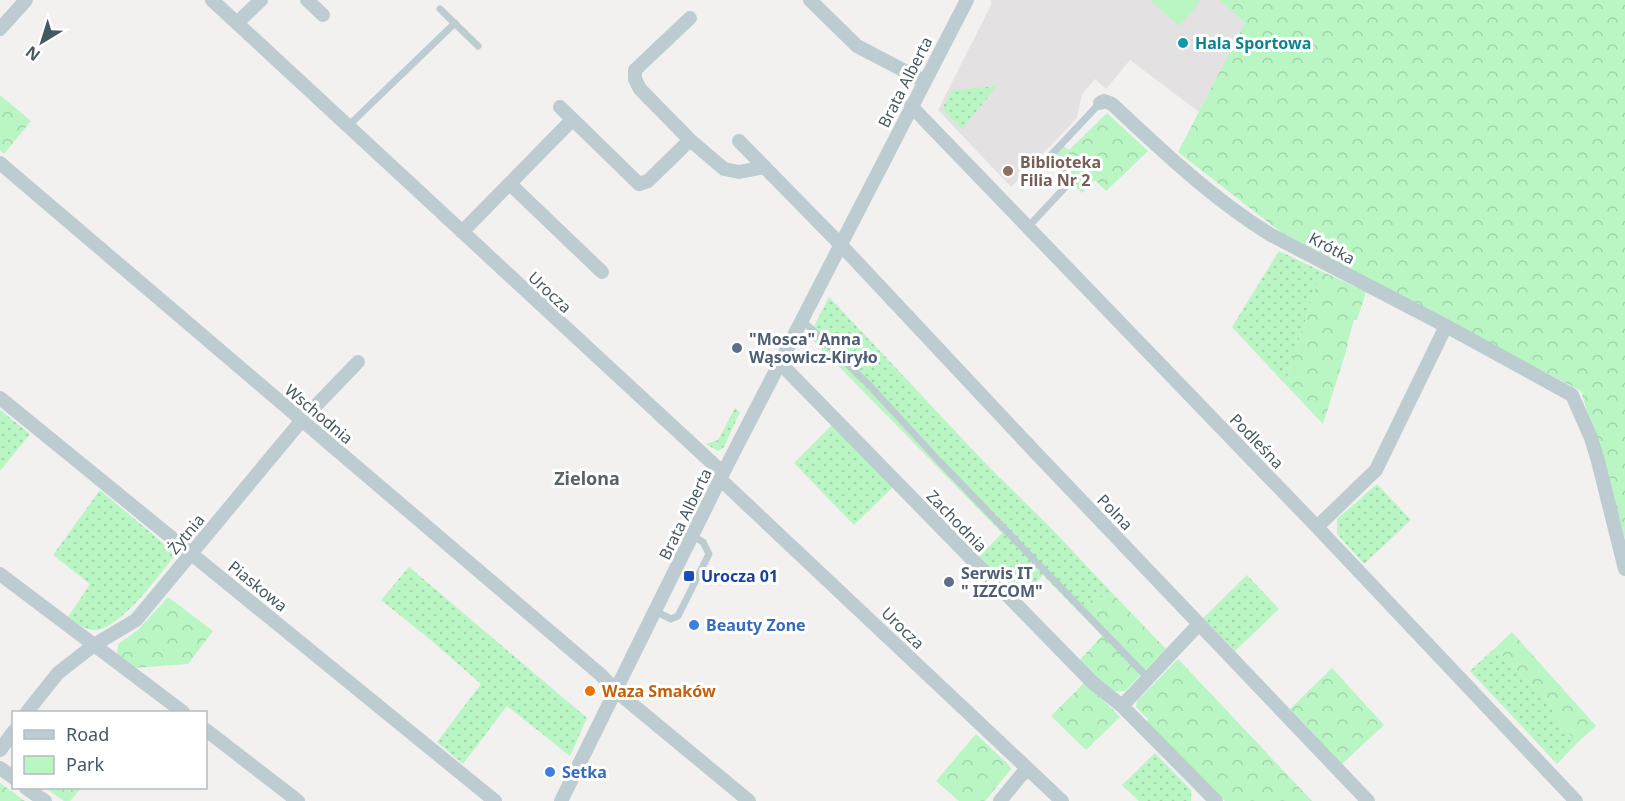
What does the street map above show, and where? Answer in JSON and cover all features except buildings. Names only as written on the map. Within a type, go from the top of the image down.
[{"type":"street","points":[[0,29],[26,0]]},
{"type":"street","name":"Urocza","points":[[212,0],[722,476],[1062,801]]},
{"type":"street","points":[[237,23],[261,0]]},
{"type":"street","points":[[307,0],[323,15]]},
{"type":"street","points":[[810,0],[857,46],[924,81]]},
{"type":"street","name":"Brata Alberta","points":[[561,801],[722,476],[967,0]]},
{"type":"street","points":[[690,18],[635,70],[635,79],[640,89],[690,140],[724,169],[739,172],[765,167]]},
{"type":"street","name":"Krótka","points":[[1100,103],[1104,101],[1112,104],[1167,154],[1245,219],[1572,395],[1591,438],[1625,569]]},
{"type":"street","name":"Podleśna","points":[[911,106],[1317,527],[1576,801]]},
{"type":"street","points":[[560,107],[639,184],[648,181],[690,140]]},
{"type":"street","points":[[462,232],[572,120]]},
{"type":"street","points":[[739,141],[840,244]]},
{"type":"street","name":"Wschodnia","points":[[0,163],[601,675],[616,692],[749,801]]},
{"type":"street","points":[[510,184],[602,272]]},
{"type":"street","name":"Polna","points":[[840,244],[1368,801]]},
{"type":"street","points":[[1317,527],[1376,470],[1446,326]]},
{"type":"street","name":"Żytnia","points":[[28,711],[58,673],[94,645],[136,620],[302,420],[357,362]]},
{"type":"street","name":"Zachodnia","points":[[780,363],[1093,683],[1122,706],[1216,801]]},
{"type":"street","name":"Piaskowa","points":[[0,398],[495,801]]},
{"type":"street","points":[[0,574],[182,711]]},
{"type":"street","points":[[1122,706],[1199,624]]},
{"type":"street","points":[[207,731],[298,801]]},
{"type":"street","points":[[0,750],[12,734]]},
{"type":"street","points":[[1000,801],[1027,768]]},
{"type":"street","points":[[27,789],[45,801]]},
{"type":"lane","points":[[440,9],[478,46]]},
{"type":"lane","points":[[348,126],[455,23]]},
{"type":"lane","points":[[1028,227],[1071,182],[1053,161],[1052,153],[1100,103]]},
{"type":"lane","points":[[802,320],[869,385],[947,470],[1148,678]]},
{"type":"lane","points":[[655,611],[671,619],[677,616],[709,554],[704,543],[693,536]]},
{"type":"shaded area","points":[[991,0],[1219,0],[1245,23],[1199,112],[1130,60],[1106,89],[1095,79],[1082,94],[1077,118],[1011,187],[938,110],[991,5]]},
{"type":"green space","points":[[1150,0],[1198,0],[1200,2],[1179,26]]},
{"type":"green space","points":[[1219,0],[1625,0],[1625,539],[1581,391],[1282,233],[1178,152],[1245,23]]},
{"type":"green space","points":[[997,86],[962,129],[942,109],[952,90]]},
{"type":"green space","points":[[0,95],[31,121],[4,154],[0,150]]},
{"type":"green space","points":[[1107,113],[1148,151],[1106,191],[1095,180],[1082,193],[1075,186],[1076,179],[1056,154],[1063,146],[1069,150]]},
{"type":"green space","points":[[1279,251],[1321,271],[1285,384],[1232,327]]},
{"type":"green space","points":[[1321,271],[1366,292],[1357,320],[1354,320],[1323,424],[1285,384]]},
{"type":"green space","points":[[829,297],[988,466],[1114,595],[1092,599],[1078,611],[1043,575],[1018,601],[977,559],[1002,533],[809,336]]},
{"type":"green space","points":[[735,408],[740,412],[724,447],[718,451],[706,444],[718,440]]},
{"type":"green space","points":[[0,410],[30,434],[0,471]]},
{"type":"green space","points":[[833,424],[893,487],[854,525],[794,463]]},
{"type":"green space","points":[[1377,484],[1411,520],[1364,564],[1337,534],[1337,519]]},
{"type":"green space","points":[[100,490],[176,554],[132,607],[111,624],[92,630],[68,617],[90,584],[53,555]]},
{"type":"green space","points":[[409,567],[587,718],[570,756],[507,706],[463,764],[437,742],[481,684],[381,600]]},
{"type":"green space","points":[[1247,575],[1279,609],[1235,651],[1203,618]]},
{"type":"green space","points":[[1114,595],[1166,649],[1125,691],[1106,691],[1078,662],[1102,636],[1078,611],[1092,599]]},
{"type":"green space","points":[[168,597],[213,631],[188,664],[133,668],[117,656],[118,644],[138,630]]},
{"type":"green space","points":[[1512,632],[1596,726],[1577,743],[1557,719],[1548,700],[1520,674],[1513,664],[1494,649]]},
{"type":"green space","points":[[1494,649],[1513,664],[1520,674],[1548,700],[1557,719],[1577,743],[1557,764],[1470,671]]},
{"type":"green space","points":[[1178,659],[1312,801],[1225,801],[1147,723],[1148,719],[1136,707],[1137,701]]},
{"type":"green space","points":[[1332,668],[1384,725],[1342,764],[1290,709]]},
{"type":"green space","points":[[1085,682],[1120,717],[1086,750],[1051,716]]},
{"type":"green space","points":[[976,734],[1011,769],[985,801],[959,801],[936,781]]},
{"type":"green space","points":[[1155,753],[1191,790],[1191,801],[1139,801],[1122,785]]},
{"type":"green space","points":[[0,783],[25,801],[0,801]]},
{"type":"green space","points":[[46,789],[80,789],[70,801],[64,801]]},
{"type":"place","name":"Hala Sportowa","points":[[1183,43]]},
{"type":"place","name":"Biblioteka Filia Nr 2","points":[[1008,171]]},
{"type":"place","name":"\"Mosca\" Anna Wąsowicz-Kiryło","points":[[737,348]]},
{"type":"place","name":"Urocza 01","points":[[689,576]]},
{"type":"place","name":"Serwis IT \" IZZCOM\"","points":[[949,582]]},
{"type":"place","name":"Beauty Zone","points":[[694,625]]},
{"type":"place","name":"Waza Smaków","points":[[590,691]]},
{"type":"place","name":"Setka","points":[[550,772]]},
{"type":"district","name":"Zielona","points":[[587,479]]}]
